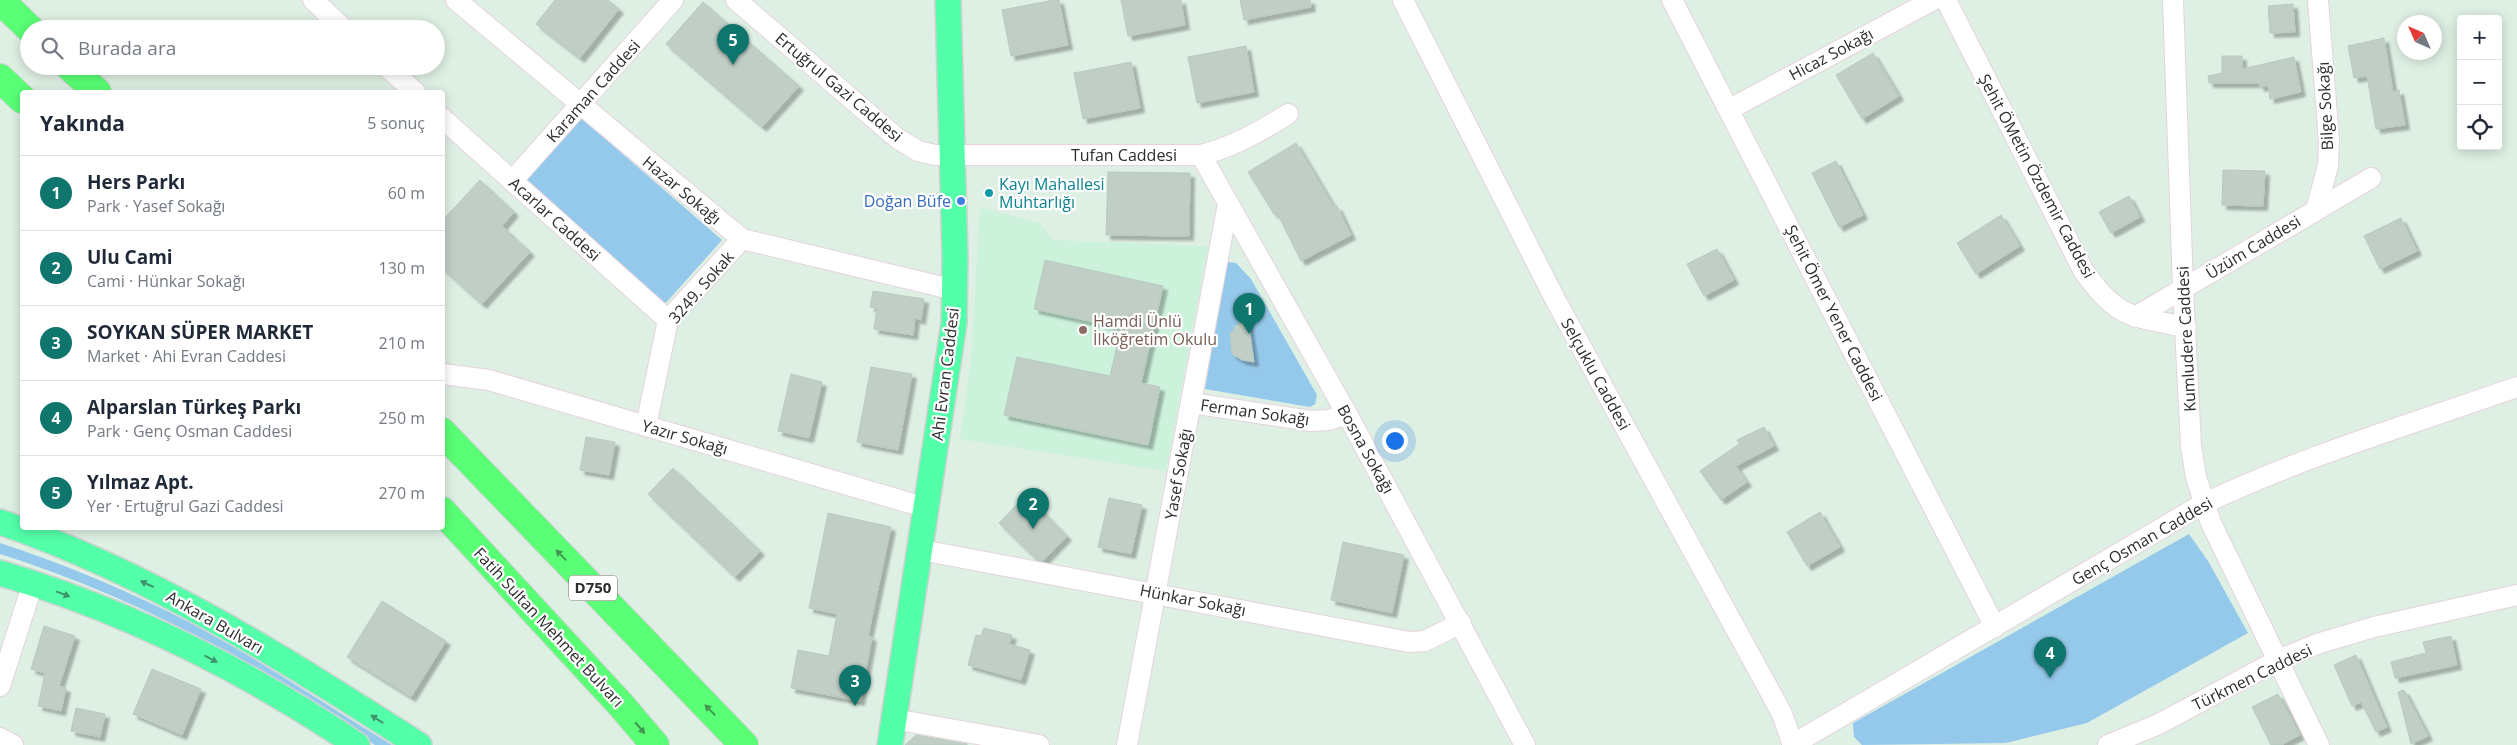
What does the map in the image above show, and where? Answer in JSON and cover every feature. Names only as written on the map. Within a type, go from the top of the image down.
[{"type":"highway","points":[[0,0],[21,20]]},
{"type":"highway","points":[[78,75],[94,90]]},
{"type":"highway","points":[[0,78],[20,97]]},
{"type":"highway","name":"D750","points":[[445,435],[744,745]]},
{"type":"highway","name":"Fatih Sultan Mehmet Bulvarı","points":[[445,513],[621,705],[655,745]]},
{"type":"main road","name":"Ahi Evran Caddesi","points":[[890,745],[950,356],[955,290],[948,0]]},
{"type":"main road","name":"Ankara Bulvarı","points":[[0,522],[20,530]]},
{"type":"main road","name":"Ankara Bulvarı","points":[[21,530],[84,554],[158,589],[284,660],[418,745]]},
{"type":"main road","name":"Ankara Bulvarı","points":[[0,573],[33,583],[114,614],[181,643],[250,680],[357,745]]},
{"type":"street","points":[[313,0],[334,20]]},
{"type":"street","name":"Hazar Sokağı","points":[[456,0],[580,106],[742,239],[955,290]]},
{"type":"street","name":"Karaman Caddesi","points":[[512,181],[673,0]]},
{"type":"street","name":"Ertuğrul Gazi Caddesi","points":[[736,0],[897,138],[918,151],[934,155],[951,155]]},
{"type":"street","name":"Selçuklu Caddesi","points":[[1403,0],[1556,301],[1768,686],[1782,714],[1793,745]]},
{"type":"street","name":"Şehit Ömer Yener Caddesi","points":[[1672,0],[1730,109],[1995,627]]},
{"type":"street","name":"Hicaz Sokağı","points":[[1730,109],[1933,0]]},
{"type":"street","name":"Şehit ÖMetin Özdemir Caddesi","points":[[1946,0],[2084,270],[2100,294],[2116,308],[2136,317],[2186,327]]},
{"type":"street","name":"Kumludere Caddesi","points":[[2173,0],[2183,288],[2191,446],[2196,478],[2203,504],[2319,745]]},
{"type":"street","name":"Bilge Sokağı","points":[[2316,210],[2328,166],[2329,140],[2318,0]]},
{"type":"street","points":[[396,75],[413,90]]},
{"type":"street","name":"Tufan Caddesi","points":[[951,155],[1201,155],[1224,150],[1249,138],[1288,114]]},
{"type":"street","name":"Acarlar Caddesi","points":[[445,121],[668,320]]},
{"type":"street","name":"Bosna Sokağı","points":[[1201,155],[1347,414],[1525,745]]},
{"type":"street","name":"Üzüm Caddesi","points":[[2136,317],[2371,178]]},
{"type":"street","name":"Yasef Sokağı","points":[[1127,745],[1228,204]]},
{"type":"street","name":"3249. Sokak","points":[[646,426],[668,320],[742,239]]},
{"type":"street","name":"Yazır Sokağı","points":[[445,374],[489,380],[927,508]]},
{"type":"street","name":"Genç Osman Caddesi","points":[[1793,745],[2203,504],[2240,486],[2334,450],[2517,387]]},
{"type":"street","name":"Ferman Sokağı","points":[[1191,403],[1311,421],[1329,420],[1347,414]]},
{"type":"street","name":"Hünkar Sokağı","points":[[920,550],[1409,642],[1425,641],[1461,623]]},
{"type":"street","points":[[0,686],[33,583]]},
{"type":"street","name":"Türkmen Caddesi","points":[[2108,745],[2158,724],[2278,660],[2317,644],[2374,627],[2517,595]]},
{"type":"street","points":[[894,718],[1039,745]]},
{"type":"street","points":[[0,738],[13,745]]},
{"type":"shaded area","points":[[581,118],[722,240],[664,305],[526,179]]},
{"type":"shaded area","name":"Hamdi Ünlü İlköğretim Okulu","points":[[980,207],[1041,224],[1053,240],[1208,246],[1166,471],[960,439],[971,362]]},
{"type":"shaded area","points":[[1227,262],[1236,263],[1251,279],[1317,395],[1315,404],[1310,407],[1205,389]]},
{"type":"shaded area","points":[[2189,534],[2208,561],[2248,633],[2087,723],[2006,743],[1862,745],[1854,737],[1853,723]]},
{"type":"shaded area","points":[[0,543],[86,574],[169,612],[226,642],[392,745],[375,745],[259,672],[167,621],[84,584],[0,554]]},
{"type":"building","points":[[555,0],[608,0],[619,9],[580,58],[536,24]]},
{"type":"building","points":[[1059,0],[1068,45],[1011,56],[1002,10]]},
{"type":"building","points":[[1121,0],[1181,0],[1185,25],[1128,36]]},
{"type":"building","points":[[1240,0],[1310,0],[1311,7],[1244,20]]},
{"type":"building","points":[[703,2],[799,86],[762,127],[666,44]]},
{"type":"building","points":[[2293,4],[2295,32],[2270,33],[2268,6]]},
{"type":"building","points":[[2384,38],[2393,92],[2399,90],[2405,125],[2376,129],[2367,76],[2354,78],[2348,46]]},
{"type":"building","points":[[1246,46],[1254,92],[1197,103],[1188,57]]},
{"type":"building","points":[[1873,53],[1899,96],[1862,119],[1836,75]]},
{"type":"building","points":[[2222,56],[2242,56],[2242,69],[2294,57],[2301,92],[2270,99],[2268,85],[2260,87],[2259,83],[2209,83],[2208,76],[2222,73]]},
{"type":"building","points":[[1131,62],[1140,108],[1083,119],[1074,73]]},
{"type":"building","points":[[1296,143],[1334,207],[1337,206],[1351,235],[1301,261],[1277,213],[1274,214],[1248,172]]},
{"type":"building","points":[[1836,161],[1863,215],[1839,227],[1812,173]]},
{"type":"building","points":[[2223,170],[2265,171],[2263,206],[2222,205]]},
{"type":"building","points":[[1108,172],[1190,173],[1189,236],[1106,235]]},
{"type":"building","points":[[480,180],[514,212],[502,226],[530,252],[482,304],[445,271],[445,218]]},
{"type":"building","points":[[2129,196],[2140,217],[2111,233],[2099,212]]},
{"type":"building","points":[[2001,215],[2020,246],[1976,274],[1957,243]]},
{"type":"building","points":[[2401,218],[2417,251],[2380,269],[2364,236]]},
{"type":"building","points":[[1717,249],[1734,280],[1704,296],[1687,264]]},
{"type":"building","points":[[1045,260],[1163,286],[1141,383],[1160,387],[1148,445],[1004,415],[1017,357],[1110,376],[1121,328],[1034,309]]},
{"type":"building","points":[[873,291],[924,299],[921,320],[915,318],[913,335],[874,329],[877,308],[870,307]]},
{"type":"building","points":[[1248,321],[1254,362],[1242,360],[1232,354],[1230,335],[1236,325]]},
{"type":"building","points":[[871,367],[912,374],[898,450],[857,442]]},
{"type":"building","points":[[791,374],[822,382],[809,438],[778,431]]},
{"type":"building","points":[[1764,427],[1774,446],[1736,466],[1747,482],[1721,500],[1700,471],[1739,444],[1737,440]]},
{"type":"building","points":[[586,437],[615,442],[609,475],[580,470]]},
{"type":"building","points":[[673,468],[760,551],[735,577],[648,494]]},
{"type":"building","points":[[1026,495],[1067,536],[1043,561],[1037,560],[999,523]]},
{"type":"building","points":[[1109,498],[1142,505],[1131,554],[1098,547]]},
{"type":"building","points":[[1820,512],[1840,547],[1807,566],[1787,532]]},
{"type":"building","points":[[828,513],[891,527],[868,636],[872,637],[860,701],[791,688],[798,650],[829,656],[837,614],[809,608]]},
{"type":"building","points":[[1343,542],[1404,555],[1392,613],[1331,600]]},
{"type":"building","points":[[382,601],[446,641],[411,697],[347,657]]},
{"type":"building","points":[[44,626],[75,636],[59,686],[66,688],[61,711],[38,706],[45,673],[31,669]]},
{"type":"building","points":[[984,628],[1012,635],[1009,644],[1030,650],[1021,680],[968,665],[976,635],[981,636]]},
{"type":"building","points":[[2451,636],[2457,665],[2395,678],[2391,662],[2426,653],[2423,642]]},
{"type":"building","points":[[2356,655],[2387,727],[2376,732],[2361,702],[2352,706],[2334,665]]},
{"type":"building","points":[[152,669],[201,689],[182,735],[133,714]]},
{"type":"building","points":[[2404,690],[2428,736],[2411,744],[2398,692]]},
{"type":"building","points":[[2278,694],[2300,735],[2281,745],[2271,745],[2252,707]]},
{"type":"building","points":[[76,708],[105,714],[100,737],[71,731]]},
{"type":"building","points":[[916,735],[967,744],[967,745],[905,745]]},
{"type":"place","name":"Yılmaz Apt.","points":[[733,65]]},
{"type":"place","name":"Kayı Mahallesi Muhtarlığı","points":[[989,193]]},
{"type":"place","name":"Doğan Büfe","points":[[961,201]]},
{"type":"place","name":"Hamdi Ünlü İlköğretim Okulu","points":[[1083,330]]},
{"type":"place","name":"Hers Parkı","points":[[1249,334]]},
{"type":"place","name":"Ulu Cami","points":[[1033,529]]},
{"type":"place","name":"Alparslan Türkeş Parkı","points":[[2050,678]]},
{"type":"place","name":"SOYKAN SÜPER MARKET","points":[[855,706]]}]
